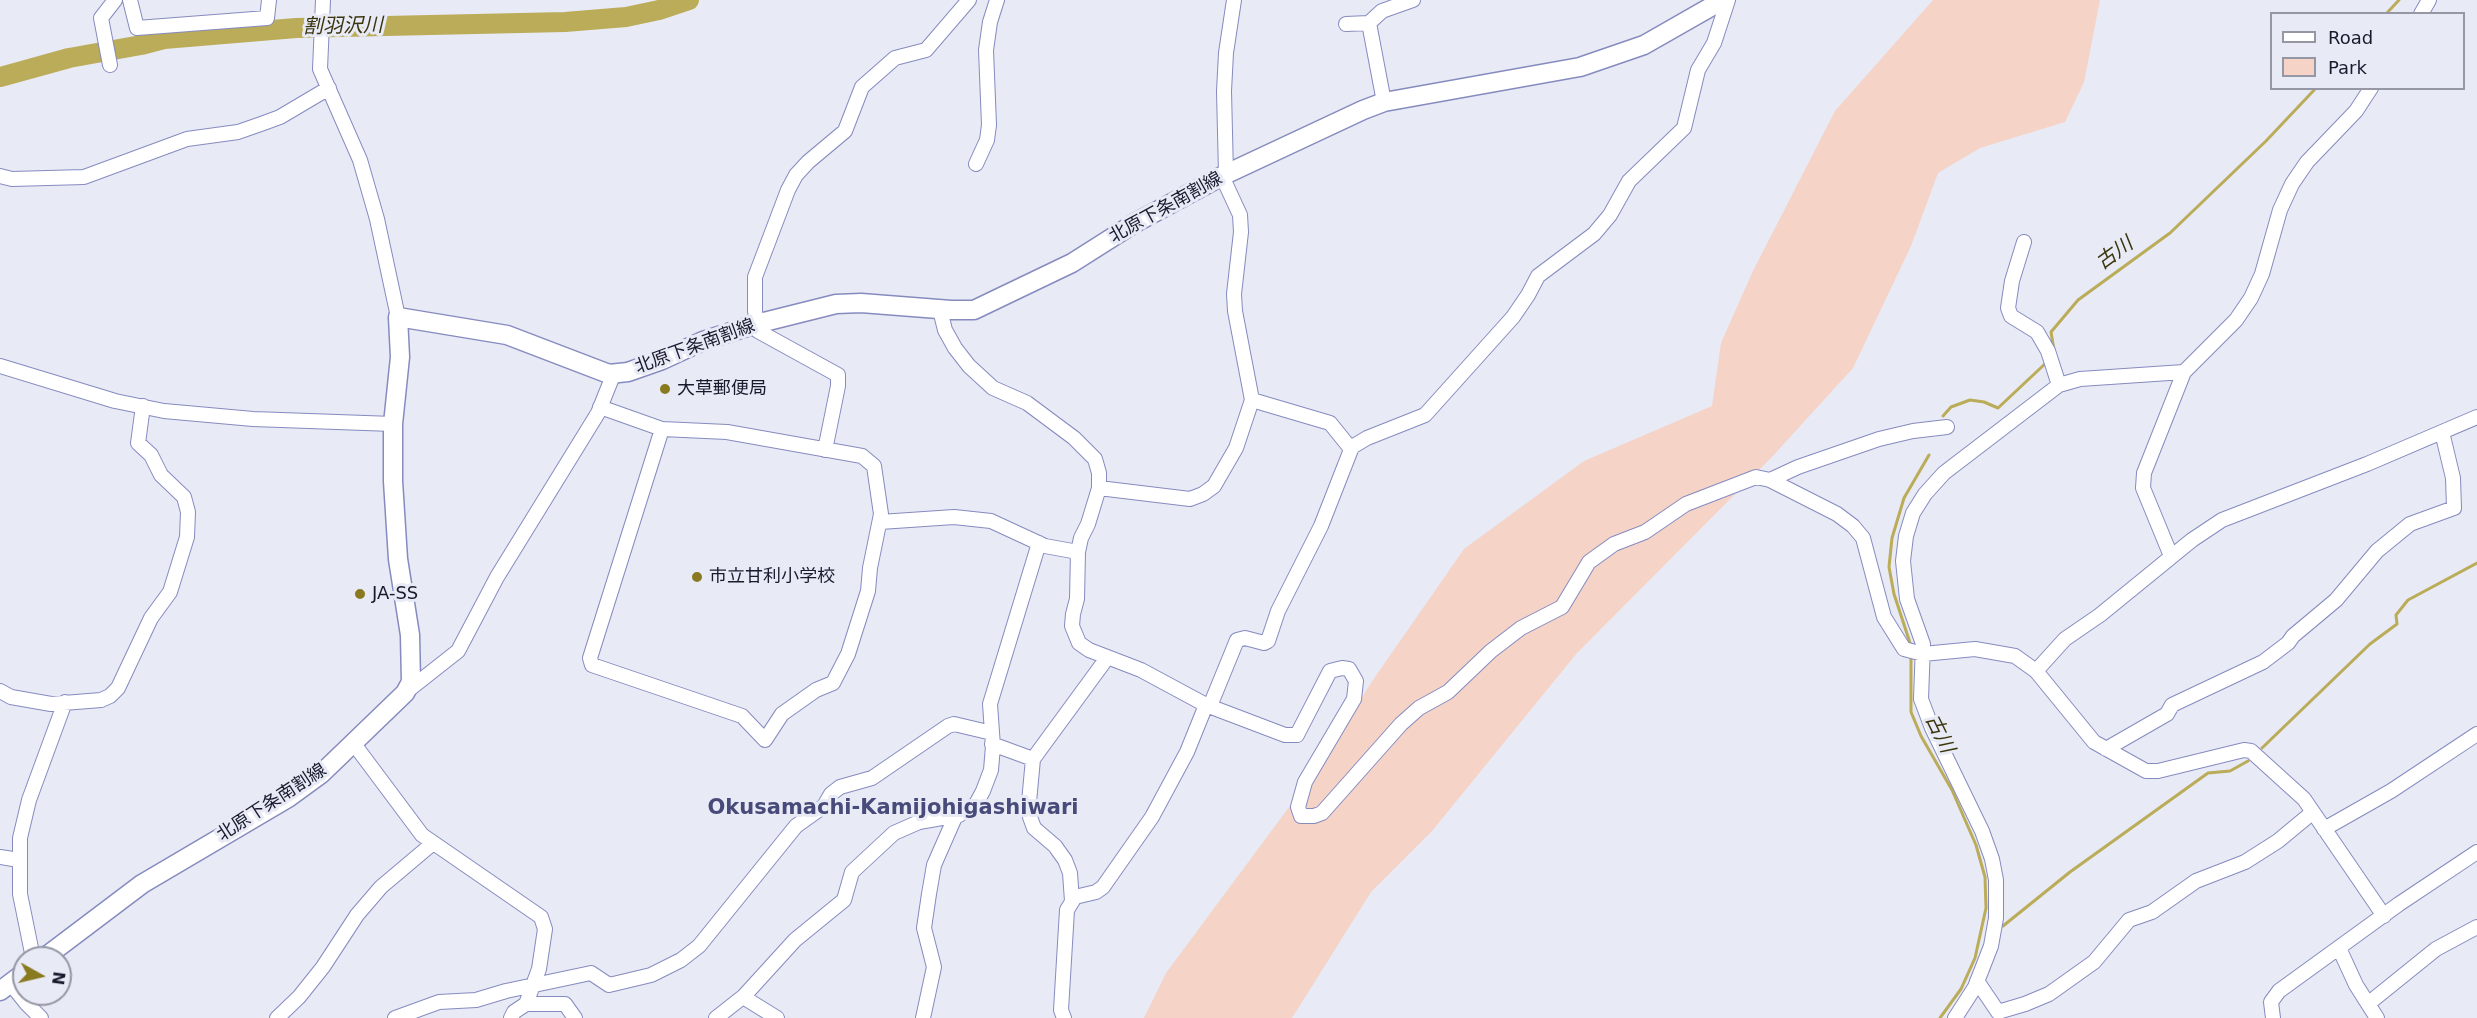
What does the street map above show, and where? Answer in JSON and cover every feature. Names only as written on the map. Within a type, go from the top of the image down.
[{"type":"main road","name":"北原下条南割線","points":[[398,317],[507,335],[609,374],[628,372],[662,360],[703,341],[756,324],[836,304],[861,303],[940,310],[974,310],[1072,263],[1135,223],[1224,175],[1384,102],[1580,67],[1644,45],[1725,0]]},
{"type":"main road","points":[[398,317],[400,357],[393,424],[393,481],[398,560],[410,635],[412,669],[411,682],[405,693]]},
{"type":"main road","name":"北原下条南割線","points":[[60,946],[142,884],[288,798],[321,774],[405,693]]},
{"type":"street","points":[[109,63],[102,18],[115,0]]},
{"type":"street","points":[[130,0],[136,28],[267,18],[269,0]]},
{"type":"street","points":[[323,0],[320,69],[360,160],[377,219],[398,317]]},
{"type":"street","points":[[825,450],[838,386],[838,375],[758,331],[755,277],[788,190],[796,175],[845,131],[862,87],[895,58],[926,51],[969,0]]},
{"type":"street","points":[[976,164],[987,140],[989,125],[986,50],[990,22],[997,0]]},
{"type":"street","points":[[1099,488],[1190,499],[1203,494],[1214,486],[1236,448],[1252,400],[1235,311],[1234,294],[1241,232],[1240,215],[1224,175],[1224,81],[1234,0]]},
{"type":"street","points":[[1346,24],[1369,23],[1382,11],[1413,0]]},
{"type":"street","points":[[1064,1018],[1061,1010],[1067,909],[1079,894],[1096,892],[1103,887],[1152,817],[1187,752],[1237,640],[1245,638],[1264,643],[1268,641],[1278,611],[1321,526],[1351,449],[1367,438],[1425,415],[1513,317],[1538,276],[1594,234],[1610,215],[1629,181],[1684,128],[1698,70],[1714,43],[1725,0]]},
{"type":"street","points":[[1369,23],[1384,102]]},
{"type":"street","points":[[0,176],[12,179],[84,177],[187,139],[238,132],[261,124],[280,117],[329,88]]},
{"type":"street","points":[[2171,556],[2144,488],[2144,473],[2184,372],[2229,327],[2251,298],[2262,274],[2280,210],[2292,184],[2307,162],[2356,111],[2370,90]]},
{"type":"street","points":[[2024,242],[2012,281],[2008,308],[2011,316],[2037,332],[2050,358],[2059,385]]},
{"type":"street","points":[[940,310],[945,330],[969,366],[993,388],[1027,404],[1087,449],[1095,459],[1099,473],[1099,488],[1078,552],[1077,599],[1072,626],[1079,642],[1089,650],[1141,670],[1208,706],[1285,735],[1297,735],[1330,671],[1349,669],[1356,681],[1354,699],[1305,782],[1298,807],[1301,816],[1314,816],[1329,807],[1371,755],[1419,708],[1449,692],[1491,651],[1521,628],[1562,607],[1589,562],[1614,544],[1645,532],[1686,504],[1756,477],[1770,480],[1837,514],[1863,538],[1884,617],[1916,652],[1925,713],[1982,831],[1996,880],[1994,932],[1977,981],[1955,1018]]},
{"type":"street","points":[[0,366],[63,386],[164,411],[253,419],[393,424]]},
{"type":"street","points":[[1916,652],[1923,644],[1907,599],[1904,580],[1904,548],[1913,513],[1925,494],[1944,472],[2059,385],[2080,379],[2184,372]]},
{"type":"street","points":[[405,693],[458,651],[497,577],[555,485],[600,407],[614,373]]},
{"type":"street","points":[[1252,400],[1330,423],[1351,449]]},
{"type":"street","points":[[0,691],[11,697],[51,704],[101,700],[110,696],[118,688],[151,618],[175,583],[187,537],[188,512],[184,497],[161,475],[151,455],[138,443],[142,406]]},
{"type":"street","points":[[600,407],[662,429],[727,432],[862,456],[874,466],[880,497],[880,522],[862,615],[841,672],[833,683],[816,690],[782,714],[765,740],[742,716],[592,665],[590,658],[662,429]]},
{"type":"street","points":[[2036,671],[2066,639],[2100,615],[2171,556],[2222,520],[2367,464],[2477,417]]},
{"type":"street","points":[[1770,480],[1798,467],[1879,439],[1913,431],[1947,427]]},
{"type":"street","points":[[2106,749],[2167,714],[2172,705],[2263,662],[2336,600],[2377,551],[2410,524],[2454,508],[2453,478],[2442,432]]},
{"type":"street","points":[[880,522],[954,517],[980,519],[991,521],[1039,543],[1078,552]]},
{"type":"street","points":[[716,1018],[743,997],[795,940],[844,900],[852,872],[884,841],[894,833],[919,822],[966,812],[976,804],[991,770],[990,704],[1039,543]]},
{"type":"street","points":[[1916,652],[1995,651],[2015,656],[2036,671],[2094,742],[2138,768],[2157,771],[2244,750],[2251,751],[2304,799],[2384,916]]},
{"type":"street","points":[[1072,901],[1070,873],[1065,860],[1055,846],[1034,828],[1030,817],[1033,759],[1107,658]]},
{"type":"street","points":[[31,946],[20,894],[20,838],[28,800],[65,702]]},
{"type":"street","points":[[394,1018],[439,1002],[476,1000],[534,985],[591,974],[609,984],[651,975],[681,960],[699,946],[715,928],[796,826],[824,806],[831,794],[840,787],[872,778],[948,726],[954,724],[992,738],[1033,759]]},
{"type":"street","points":[[2324,829],[2391,791],[2477,734]]},
{"type":"street","points":[[354,744],[422,835],[541,917],[545,928],[539,969],[526,1004],[514,1012],[511,1018]]},
{"type":"street","points":[[1977,981],[1998,1012],[2025,1004],[2049,993],[2073,979],[2094,962],[2129,920],[2158,909],[2196,881],[2245,862],[2278,841],[2313,812]]},
{"type":"street","points":[[922,1018],[934,967],[924,928],[928,894],[934,865],[956,815]]},
{"type":"street","points":[[277,1018],[299,998],[323,967],[357,915],[381,887],[432,844]]},
{"type":"street","points":[[2273,1018],[2271,1002],[2279,991],[2477,852]]},
{"type":"street","points":[[0,858],[19,860]]},
{"type":"street","points":[[2370,1003],[2436,949],[2477,927]]},
{"type":"street","points":[[2339,948],[2356,985],[2370,1003],[2377,1018]]},
{"type":"street","points":[[11,982],[26,1003],[41,1018]]},
{"type":"street","points":[[743,997],[777,1018]]},
{"type":"street","points":[[526,1004],[565,1004],[575,1018]]},
{"type":"green space","points":[[1933,0],[2100,0],[2084,82],[2065,122],[1980,148],[1938,173],[1911,246],[1853,368],[1771,458],[1577,653],[1432,831],[1371,892],[1292,1018],[1144,1018],[1166,973],[1304,787],[1375,677],[1464,549],[1584,461],[1712,406],[1721,343],[1753,271],[1835,111]]},
{"type":"waterway","name":"割羽沢川","points":[[0,77],[69,58],[164,39],[296,28],[565,22],[626,17],[659,10],[689,0]]},
{"type":"waterway","name":"古川","points":[[2388,12],[2399,0]]},
{"type":"waterway","name":"古川","points":[[2054,350],[2051,332],[2078,300],[2170,233],[2266,141],[2314,90]]},
{"type":"waterway","name":"古川","points":[[1943,416],[1951,407],[1970,400],[1984,402],[1998,408],[2047,362]]},
{"type":"waterway","name":"古川","points":[[1911,646],[1894,594],[1889,567],[1892,538],[1904,498],[1929,455]]},
{"type":"waterway","points":[[2262,748],[2370,644],[2397,624],[2396,615],[2408,600],[2477,563]]},
{"type":"waterway","name":"古川","points":[[1911,655],[1911,712],[1921,736],[1952,790],[1976,845],[1985,877],[1986,908],[1975,958],[1961,989],[1940,1018]]},
{"type":"waterway","points":[[1998,925],[2003,926],[2070,872],[2208,773],[2230,771],[2248,761]]},
{"type":"place","name":"大草郵便局","points":[[665,389]]},
{"type":"place","name":"市立甘利小学校","points":[[697,577]]},
{"type":"place","name":"JA-SS","points":[[360,594]]},
{"type":"district","name":"Okusamachi-Kamijohigashiwari","points":[[893,809]]}]
